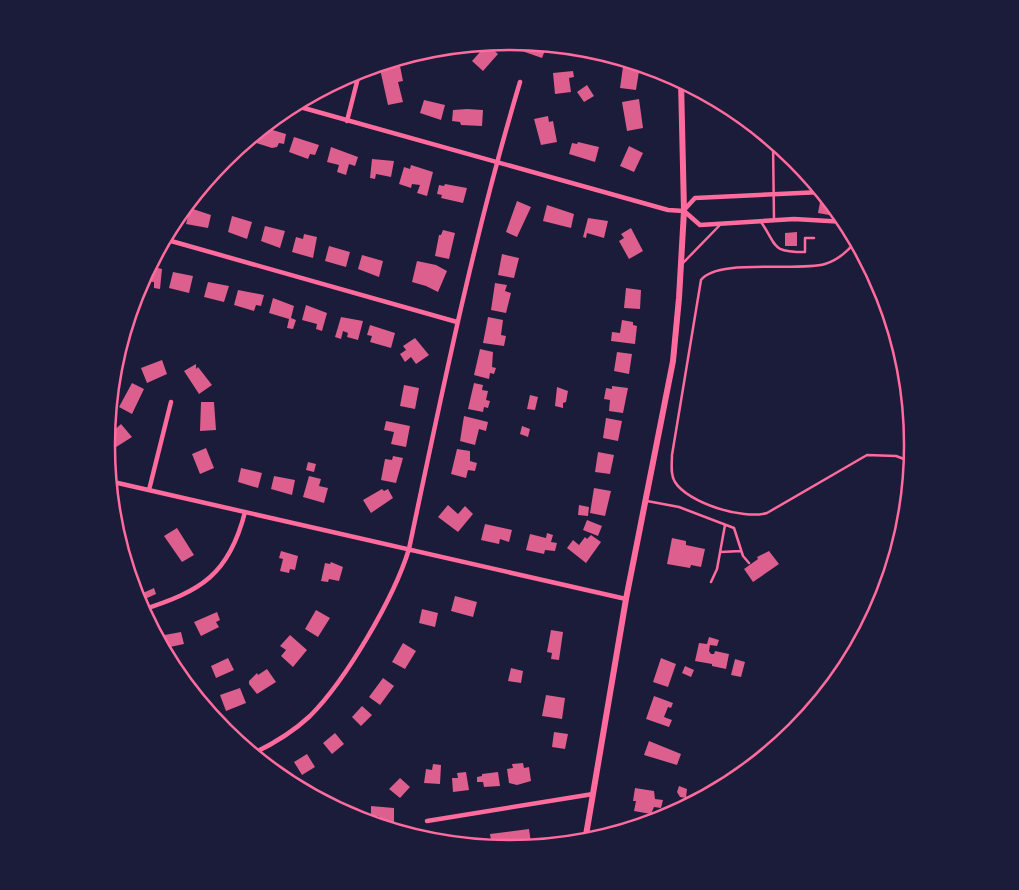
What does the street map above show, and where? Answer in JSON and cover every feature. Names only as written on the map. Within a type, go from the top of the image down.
[{"type":"main road","points":[[587,832],[626,599],[673,361],[684,211],[681,90]]},
{"type":"street","points":[[347,121],[357,80]]},
{"type":"street","points":[[259,750],[292,730],[321,704],[369,634],[401,574],[409,549],[457,322],[496,162],[520,82]]},
{"type":"street","points":[[304,108],[664,209],[684,211],[700,226],[719,226],[746,221],[794,219],[835,221]]},
{"type":"street","points":[[684,211],[695,198],[774,196],[813,193]]},
{"type":"street","points":[[170,242],[457,322]]},
{"type":"street","points":[[149,490],[172,402]]},
{"type":"street","points":[[116,483],[626,599]]},
{"type":"street","points":[[150,607],[179,598],[204,582],[225,562],[239,537],[245,512]]},
{"type":"street","points":[[427,821],[593,794]]},
{"type":"lane","points":[[773,151],[774,220]]},
{"type":"lane","points":[[761,221],[771,242],[783,252],[805,252],[805,238],[814,238]]},
{"type":"lane","points":[[681,266],[719,226]]},
{"type":"lane","points":[[851,246],[838,258],[826,264],[803,268],[723,268],[705,275],[702,280],[672,455],[673,477],[681,489],[690,496],[727,511],[757,516],[766,513],[867,455],[896,456],[904,459]]},
{"type":"lane","points":[[645,500],[679,507],[734,528],[741,551],[749,563]]},
{"type":"lane","points":[[711,582],[717,569],[725,525]]},
{"type":"lane","points":[[720,552],[741,551]]},
{"type":"building","points":[[522,50],[544,52],[542,58]]},
{"type":"building","points":[[481,51],[494,51],[498,54],[483,71],[472,61]]},
{"type":"building","points":[[400,66],[403,81],[398,82],[403,102],[388,105],[381,72]]},
{"type":"building","points":[[623,67],[639,72],[636,90],[620,88]]},
{"type":"building","points":[[573,71],[574,77],[569,78],[571,92],[555,94],[553,73]]},
{"type":"building","points":[[587,85],[594,96],[584,102],[577,92]]},
{"type":"building","points":[[639,99],[643,128],[627,131],[622,102]]},
{"type":"building","points":[[424,100],[445,105],[441,120],[420,113]]},
{"type":"building","points":[[453,110],[483,110],[482,126],[461,125],[460,122],[452,121]]},
{"type":"building","points":[[548,116],[549,122],[553,121],[557,142],[541,145],[534,119]]},
{"type":"building","points":[[272,130],[286,134],[284,144],[279,143],[277,147],[272,148],[256,143]]},
{"type":"building","points":[[294,137],[319,145],[315,155],[310,154],[308,159],[289,152]]},
{"type":"building","points":[[578,142],[599,147],[595,162],[569,154],[572,143],[577,144]]},
{"type":"building","points":[[629,146],[643,153],[634,172],[620,166]]},
{"type":"building","points":[[331,147],[358,157],[355,166],[349,164],[346,175],[337,172],[339,165],[327,162]]},
{"type":"building","points":[[372,159],[394,161],[391,177],[376,174],[375,179],[370,178]]},
{"type":"building","points":[[411,165],[433,172],[427,196],[417,193],[420,185],[412,184],[411,188],[399,184],[404,167],[410,169]]},
{"type":"building","points":[[445,184],[467,188],[463,203],[441,198],[442,195],[437,194],[439,185],[444,186]]},
{"type":"building","points":[[517,201],[531,207],[517,237],[506,232]]},
{"type":"building","points":[[820,202],[829,214],[829,215],[818,213]]},
{"type":"building","points":[[547,205],[574,214],[571,228],[543,221]]},
{"type":"building","points":[[193,209],[211,215],[208,228],[186,224],[188,216]]},
{"type":"building","points":[[232,216],[252,222],[247,239],[228,232]]},
{"type":"building","points":[[588,218],[608,221],[604,238],[587,233],[586,238],[583,237]]},
{"type":"building","points":[[265,226],[285,231],[280,248],[261,241]]},
{"type":"building","points":[[631,228],[643,251],[629,259],[619,241],[624,238],[621,234]]},
{"type":"building","points":[[443,230],[455,233],[449,259],[435,256],[439,235],[441,235]]},
{"type":"building","points":[[797,232],[797,246],[785,246],[785,233]]},
{"type":"building","points":[[304,234],[317,237],[313,258],[292,252],[296,237],[303,239]]},
{"type":"building","points":[[329,246],[350,252],[346,267],[325,261]]},
{"type":"building","points":[[502,254],[519,258],[514,278],[498,275]]},
{"type":"building","points":[[362,255],[383,261],[379,277],[358,269]]},
{"type":"building","points":[[417,261],[436,265],[447,271],[438,292],[412,282]]},
{"type":"building","points":[[156,268],[162,269],[160,289],[154,288],[154,282],[150,282]]},
{"type":"building","points":[[173,272],[193,276],[189,293],[169,288]]},
{"type":"building","points":[[208,282],[229,286],[224,302],[204,297]]},
{"type":"building","points":[[495,283],[507,285],[505,291],[511,293],[506,313],[491,310]]},
{"type":"building","points":[[626,288],[641,290],[640,309],[624,308]]},
{"type":"building","points":[[238,290],[264,295],[261,306],[256,305],[254,311],[234,305]]},
{"type":"building","points":[[273,298],[294,306],[291,318],[296,320],[293,329],[287,328],[289,319],[269,313]]},
{"type":"building","points":[[306,305],[327,313],[322,331],[316,329],[317,324],[302,320]]},
{"type":"building","points":[[341,317],[363,321],[358,340],[347,337],[348,333],[343,331],[341,339],[335,337]]},
{"type":"building","points":[[488,317],[503,320],[501,335],[506,336],[504,346],[483,343]]},
{"type":"building","points":[[622,320],[633,322],[633,325],[637,326],[635,344],[611,341],[612,332],[620,333]]},
{"type":"building","points":[[370,325],[395,333],[391,348],[370,342],[372,336],[367,335]]},
{"type":"building","points":[[415,338],[429,355],[416,364],[411,357],[405,362],[400,354],[406,350],[403,346]]},
{"type":"building","points":[[480,349],[493,352],[492,367],[496,368],[494,374],[490,373],[489,379],[474,375]]},
{"type":"building","points":[[617,352],[632,354],[629,374],[614,371]]},
{"type":"building","points":[[162,360],[167,374],[147,383],[141,368]]},
{"type":"building","points":[[196,364],[196,369],[198,367],[212,385],[199,394],[184,371]]},
{"type":"building","points":[[132,383],[144,389],[132,414],[119,407]]},
{"type":"building","points":[[474,383],[483,385],[482,390],[488,391],[486,400],[490,401],[488,408],[484,407],[483,412],[468,409]]},
{"type":"building","points":[[404,385],[419,388],[415,409],[400,406]]},
{"type":"building","points":[[612,386],[628,388],[623,413],[609,411],[610,400],[604,399],[606,388],[612,389]]},
{"type":"building","points":[[557,387],[568,391],[563,408],[555,406]]},
{"type":"building","points":[[530,395],[538,397],[535,410],[527,409]]},
{"type":"building","points":[[201,402],[214,402],[216,430],[200,431]]},
{"type":"building","points":[[464,416],[488,422],[486,431],[479,429],[475,445],[460,441]]},
{"type":"building","points":[[606,418],[622,421],[618,441],[603,438]]},
{"type":"building","points":[[386,421],[410,426],[406,447],[391,444],[394,432],[384,430]]},
{"type":"building","points":[[121,424],[132,437],[115,448],[115,430]]},
{"type":"building","points":[[522,426],[530,429],[528,437],[520,434]]},
{"type":"building","points":[[206,448],[214,468],[200,474],[192,454]]},
{"type":"building","points":[[457,449],[470,451],[470,461],[477,463],[475,471],[468,470],[466,478],[451,474]]},
{"type":"building","points":[[598,452],[614,455],[610,474],[595,472]]},
{"type":"building","points":[[393,456],[403,458],[396,483],[381,480],[385,459],[392,460]]},
{"type":"building","points":[[308,462],[316,464],[314,472],[306,470]]},
{"type":"building","points":[[241,468],[262,473],[258,488],[238,482]]},
{"type":"building","points":[[274,476],[295,480],[292,495],[271,489]]},
{"type":"building","points":[[309,476],[321,479],[319,486],[328,488],[324,503],[303,497]]},
{"type":"building","points":[[594,488],[611,491],[605,516],[590,513]]},
{"type":"building","points":[[382,489],[384,491],[388,489],[393,498],[371,513],[363,500]]},
{"type":"building","points":[[448,505],[458,514],[465,506],[473,514],[458,532],[438,517]]},
{"type":"building","points":[[579,505],[589,507],[588,516],[578,515]]},
{"type":"building","points":[[587,520],[602,526],[598,536],[583,530]]},
{"type":"building","points":[[485,524],[512,530],[509,542],[500,539],[499,544],[481,540]]},
{"type":"building","points":[[177,528],[194,555],[182,562],[164,536]]},
{"type":"building","points":[[547,533],[553,535],[551,542],[557,543],[555,551],[545,550],[544,554],[526,550],[530,534],[546,538]]},
{"type":"building","points":[[591,535],[601,542],[586,563],[567,548],[573,540],[579,545],[585,537],[587,539]]},
{"type":"building","points":[[672,538],[686,541],[686,545],[705,549],[701,567],[691,565],[690,568],[667,564]]},
{"type":"building","points":[[281,551],[298,556],[295,570],[290,569],[289,573],[280,571],[283,559],[279,558]]},
{"type":"building","points":[[769,551],[779,564],[753,582],[744,569],[758,559],[757,557]]},
{"type":"building","points":[[331,562],[343,567],[339,581],[329,579],[328,582],[321,581],[325,563],[330,564]]},
{"type":"building","points":[[154,588],[156,594],[146,599],[144,593]]},
{"type":"building","points":[[455,596],[477,602],[473,617],[451,611]]},
{"type":"building","points":[[422,609],[438,613],[435,627],[419,623]]},
{"type":"building","points":[[316,610],[330,618],[318,637],[305,629]]},
{"type":"building","points":[[217,612],[220,620],[216,622],[219,627],[201,636],[194,622]]},
{"type":"building","points":[[551,630],[563,632],[559,660],[551,659],[552,653],[547,652]]},
{"type":"building","points":[[181,632],[184,644],[170,647],[163,635]]},
{"type":"building","points":[[290,635],[307,650],[293,667],[281,656],[286,650],[280,646]]},
{"type":"building","points":[[709,637],[719,640],[717,646],[710,645],[709,651],[711,654],[714,654],[715,651],[729,654],[726,669],[695,661],[699,643],[707,644]]},
{"type":"building","points":[[403,643],[416,651],[405,669],[392,662]]},
{"type":"building","points":[[228,658],[234,670],[216,678],[211,666]]},
{"type":"building","points":[[661,658],[676,664],[668,687],[653,682]]},
{"type":"building","points":[[735,659],[745,662],[741,677],[731,675]]},
{"type":"building","points":[[685,666],[694,670],[691,677],[682,673]]},
{"type":"building","points":[[511,668],[523,671],[521,683],[508,681]]},
{"type":"building","points":[[267,669],[276,682],[257,694],[249,684],[249,681],[257,673],[258,675]]},
{"type":"building","points":[[383,678],[394,686],[380,705],[369,697]]},
{"type":"building","points":[[240,688],[246,703],[226,711],[220,695]]},
{"type":"building","points":[[546,695],[565,698],[562,719],[542,716]]},
{"type":"building","points":[[654,696],[673,703],[671,708],[668,707],[664,717],[672,720],[669,727],[646,719]]},
{"type":"building","points":[[362,706],[372,715],[361,726],[352,717]]},
{"type":"building","points":[[554,732],[568,734],[565,749],[552,747]]},
{"type":"building","points":[[335,733],[344,744],[332,754],[323,743]]},
{"type":"building","points":[[649,741],[681,754],[677,765],[644,755]]},
{"type":"building","points":[[307,754],[315,767],[302,775],[294,762]]},
{"type":"building","points":[[523,763],[524,768],[529,767],[531,781],[517,785],[509,783],[507,769],[513,768],[512,764]]},
{"type":"building","points":[[433,764],[441,765],[440,784],[424,783],[426,769],[432,770]]},
{"type":"building","points":[[466,772],[469,790],[453,792],[452,778],[458,778],[457,773]]},
{"type":"building","points":[[498,772],[500,786],[484,787],[483,782],[477,782],[477,777],[482,776],[482,774]]},
{"type":"building","points":[[400,778],[410,787],[400,798],[389,789]]},
{"type":"building","points":[[679,786],[687,789],[686,798],[680,797],[677,792]]},
{"type":"building","points":[[635,788],[654,791],[655,799],[663,800],[661,808],[654,807],[650,814],[634,811],[636,801],[633,801]]},
{"type":"building","points":[[371,806],[394,808],[394,823],[379,816],[371,815]]},
{"type":"building","points":[[529,829],[530,839],[491,839],[490,834]]}]
